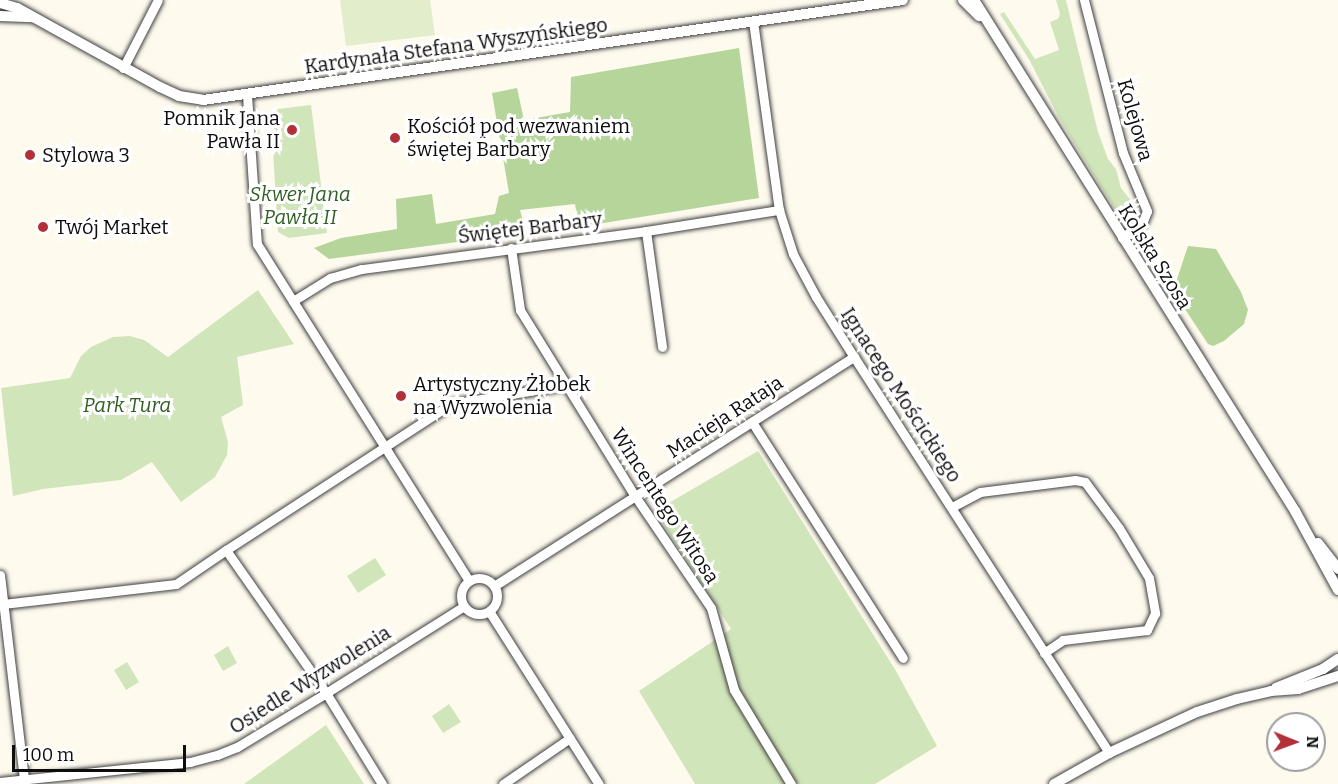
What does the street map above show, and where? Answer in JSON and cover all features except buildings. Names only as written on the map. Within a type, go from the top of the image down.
[{"type":"street","points":[[123,68],[158,0]]},
{"type":"street","name":"Kardynała Stefana Wyszyńskiego","points":[[0,3],[34,17],[123,68],[178,96],[203,100],[903,0]]},
{"type":"street","name":"Kolska Szosa","points":[[963,0],[985,22]]},
{"type":"street","name":"Kolska Szosa","points":[[974,0],[985,22],[1295,511],[1338,590]]},
{"type":"street","name":"Kolejowa","points":[[1084,0],[1123,153],[1147,211],[1143,221],[1122,237]]},
{"type":"street","name":"Kardynała Stefana Wyszyńskiego","points":[[0,16],[34,17]]},
{"type":"street","name":"Ignacego Mościckiego","points":[[753,21],[779,210],[793,254],[816,297],[1109,753]]},
{"type":"street","points":[[247,95],[257,244],[469,581]]},
{"type":"street","name":"Świętej Barbary","points":[[292,301],[321,282],[354,270],[646,231],[779,210]]},
{"type":"street","points":[[646,231],[662,347]]},
{"type":"street","name":"Wincentego Witosa","points":[[511,248],[520,310],[635,496],[711,608],[734,690],[791,784]]},
{"type":"street","name":"Macieja Rataja","points":[[494,585],[854,357]]},
{"type":"street","points":[[3,604],[176,584],[451,404],[566,385]]},
{"type":"street","points":[[752,422],[903,658]]},
{"type":"street","points":[[952,507],[980,492],[1075,480],[1085,482],[1119,528],[1149,578],[1155,613],[1147,630],[1063,640],[1044,653]]},
{"type":"street","name":"Kolska Szosa","points":[[1295,511],[1338,569]]},
{"type":"street","points":[[226,550],[326,693],[382,784]]},
{"type":"street","points":[[0,575],[24,779]]},
{"type":"street","points":[[482,578],[494,585],[497,599],[489,611],[476,614],[464,606],[461,593],[469,581],[482,578]]},
{"type":"street","name":"Osiedle Wyzwolenia","points":[[0,782],[190,762],[217,755],[237,747],[464,606]]},
{"type":"street","points":[[489,611],[599,784]]},
{"type":"street","points":[[1054,784],[1109,753],[1197,712],[1271,691],[1323,669],[1338,659]]},
{"type":"street","points":[[1271,691],[1298,689],[1338,676]]},
{"type":"street","points":[[503,784],[570,738]]},
{"type":"green space","points":[[340,0],[430,0],[435,35],[346,46]]},
{"type":"green space","points":[[1056,0],[1066,0],[1098,132],[1108,159],[1116,169],[1121,188],[1132,202],[1132,208],[1127,214],[1118,213],[1098,182],[1059,118],[1030,61],[1000,14],[1004,12],[1035,59],[1059,50],[1050,22],[1058,19],[1060,14]]},
{"type":"green space","points":[[739,48],[759,198],[579,227],[575,204],[520,210],[526,233],[329,259],[314,248],[341,238],[397,229],[396,199],[432,194],[436,224],[495,214],[499,196],[509,193],[492,93],[517,88],[524,120],[570,112],[571,77]]},
{"type":"green space","name":"Skwer Jana Pawła II","points":[[311,105],[327,233],[289,238],[278,232],[271,119],[278,109]]},
{"type":"green space","points":[[1188,246],[1216,249],[1241,292],[1248,310],[1244,324],[1224,341],[1213,346],[1208,344],[1173,291]]},
{"type":"green space","name":"Park Tura","points":[[258,290],[294,344],[237,357],[243,405],[221,417],[228,442],[227,455],[215,477],[181,502],[152,462],[121,480],[43,489],[13,496],[1,388],[70,378],[81,356],[91,347],[113,337],[130,336],[144,340],[168,357]]},
{"type":"green space","points":[[758,451],[896,671],[937,746],[875,784],[695,784],[639,691],[731,629],[655,511]]},
{"type":"green space","points":[[375,558],[386,575],[358,593],[347,576]]},
{"type":"green space","points":[[228,646],[237,663],[223,671],[214,655]]},
{"type":"green space","points":[[127,662],[139,682],[126,690],[114,670]]},
{"type":"green space","points":[[449,704],[461,722],[443,733],[432,716]]},
{"type":"green space","points":[[326,725],[364,784],[244,784]]},
{"type":"place","name":"Pomnik Jana Pawła II","points":[[292,130]]},
{"type":"place","name":"Kościół pod wezwaniem świętej Barbary","points":[[395,138]]},
{"type":"place","name":"Stylowa 3","points":[[30,155]]},
{"type":"place","name":"Twój Market","points":[[43,227]]},
{"type":"place","name":"Artystyczny Żłobek na Wyzwolenia","points":[[401,396]]}]
